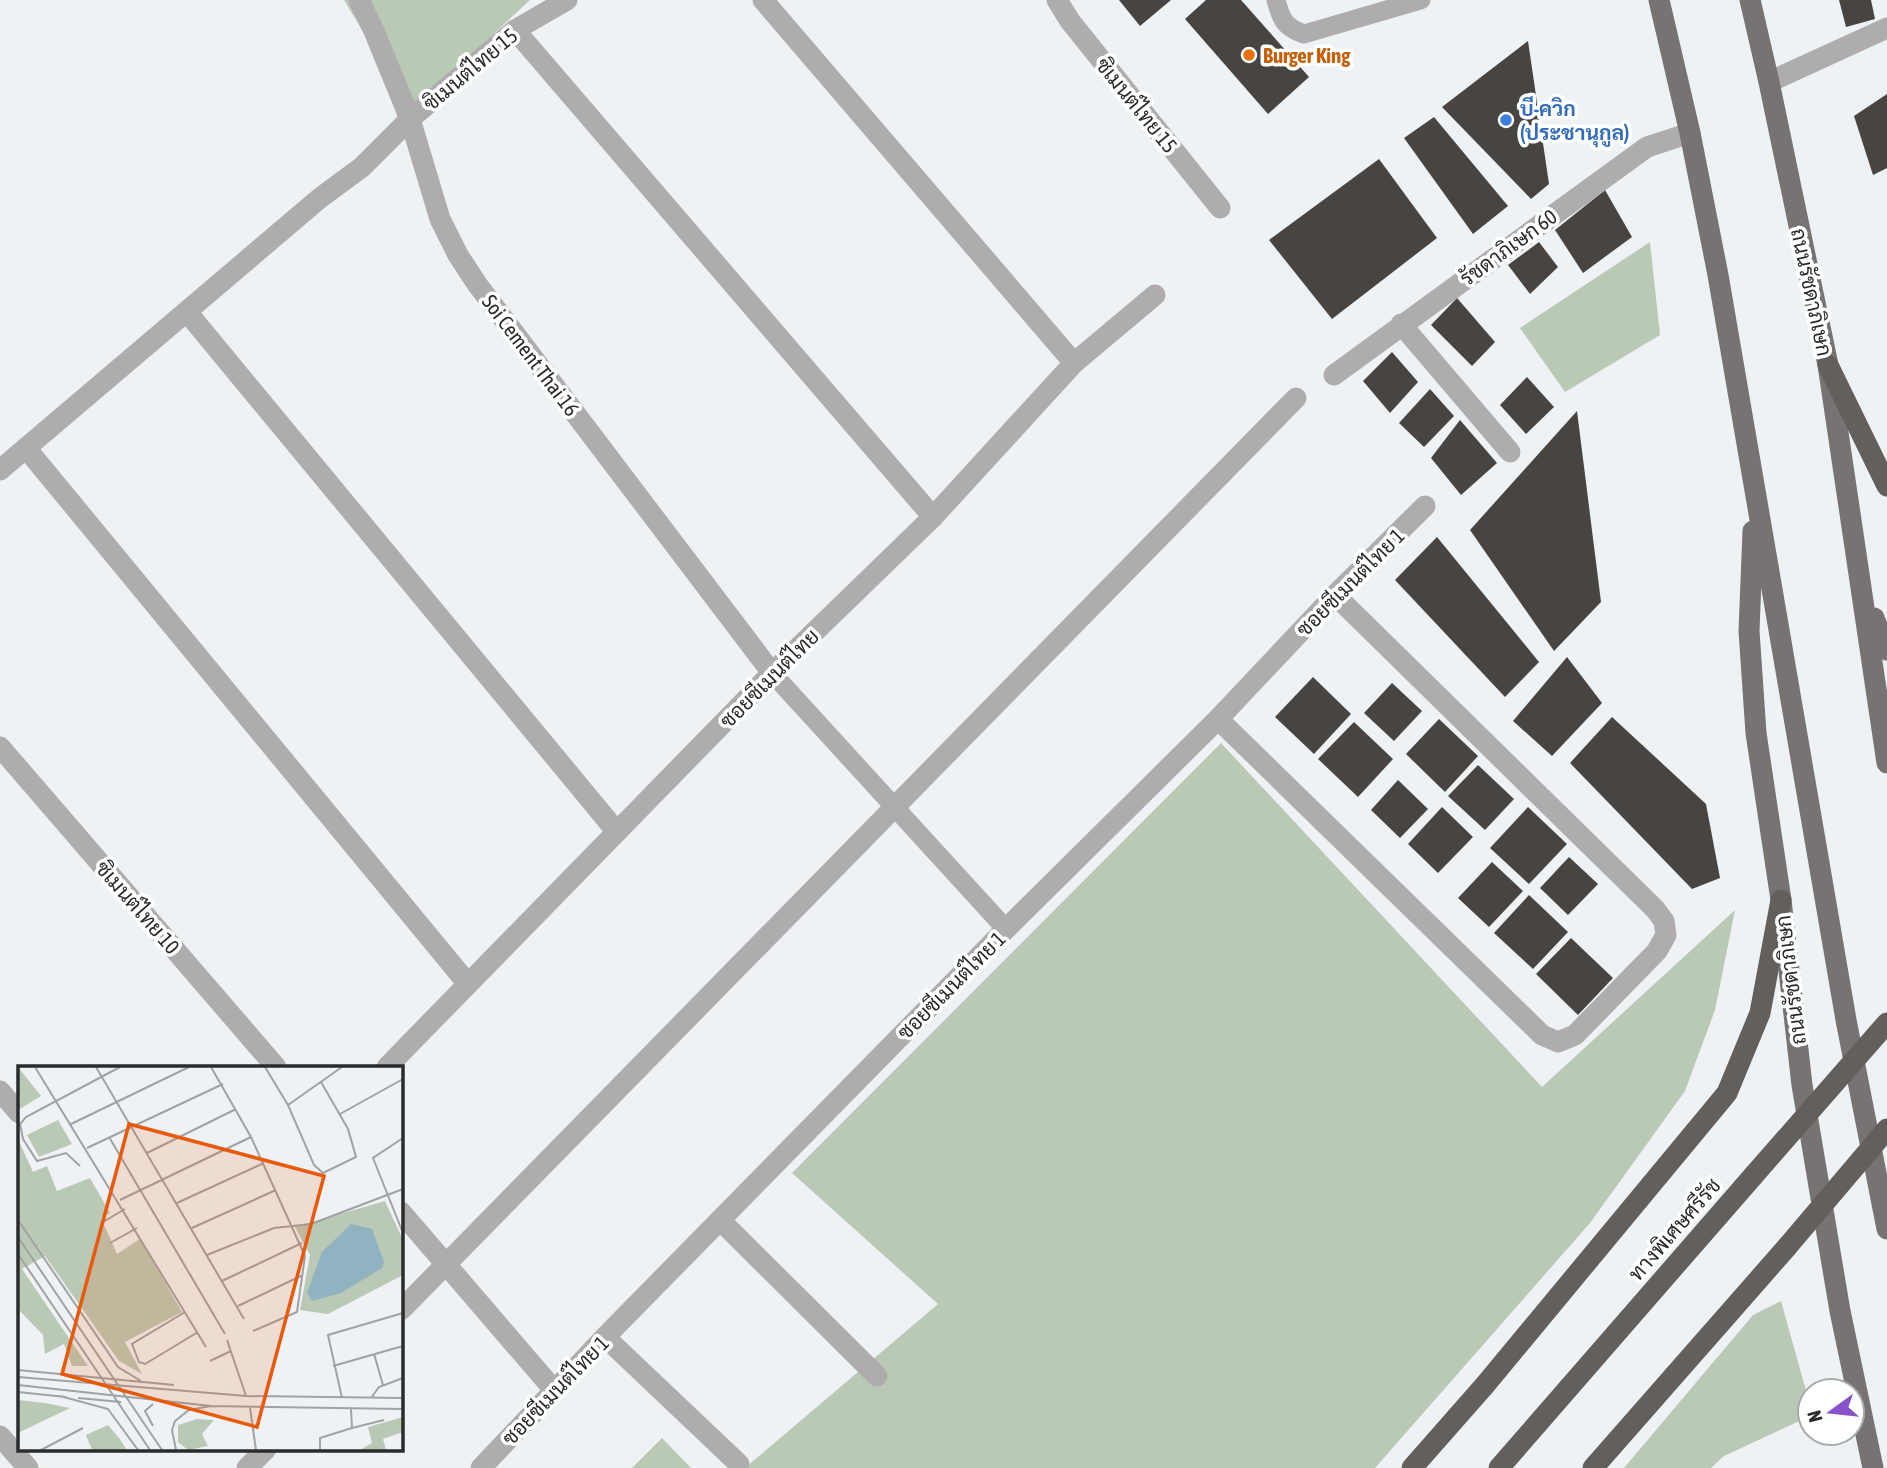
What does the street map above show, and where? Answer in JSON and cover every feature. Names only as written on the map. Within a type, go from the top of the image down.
[{"type":"highway","points":[[1828,365],[1887,486]]},
{"type":"highway","points":[[1412,1468],[1493,1375],[1727,1093],[1760,1013],[1781,900]]},
{"type":"highway","name":"ทางพิเศษศรีรัช","points":[[1499,1468],[1887,1023]]},
{"type":"highway","points":[[1593,1468],[1887,1129]]},
{"type":"main road","name":"ถนนรัชดาภิเษก","points":[[1659,0],[1690,133],[1717,275],[1846,1020],[1887,1229]]},
{"type":"main road","name":"ถนนรัชดาภิเษก","points":[[1750,0],[1828,365],[1887,763]]},
{"type":"main road","name":"ถนนรัชดาภิเษก","points":[[1755,487],[1749,631],[1756,733],[1781,900],[1802,1085],[1840,1311],[1873,1468]]},
{"type":"main road","name":"ถนนรัชดาภิเษก","points":[[1861,587],[1887,650]]},
{"type":"street","name":"Soi Cement Thai 16","points":[[359,0],[410,119],[440,219],[458,255],[485,295],[772,673]]},
{"type":"street","name":"ซิเมนต์ไทย 15","points":[[0,470],[320,198],[362,167],[410,119],[515,30],[567,0]]},
{"type":"street","points":[[763,0],[1074,363]]},
{"type":"street","name":"ซิเมนต์ไทย 15","points":[[1057,0],[1070,21],[1220,208]]},
{"type":"street","points":[[1769,82],[1887,28]]},
{"type":"street","points":[[515,30],[933,517]]},
{"type":"street","name":"รัชดาภิเษก 60","points":[[1334,375],[1647,147],[1690,133]]},
{"type":"street","name":"ซอยซีเมนต์ไทย","points":[[388,1066],[772,673],[933,517],[1074,363],[1155,295]]},
{"type":"street","points":[[187,312],[617,832]]},
{"type":"street","points":[[1402,324],[1510,452]]},
{"type":"street","points":[[402,1309],[1296,398]]},
{"type":"street","points":[[26,448],[468,984]]},
{"type":"street","name":"ซอยซีเมนต์ไทย 1","points":[[481,1468],[605,1337],[1425,506]]},
{"type":"street","points":[[1217,719],[1542,1035],[1558,1042],[1575,1035],[1657,951],[1666,935],[1664,921],[1656,909],[1335,595]]},
{"type":"street","name":"ซิเมนต์ไทย 10","points":[[0,747],[275,1066]]},
{"type":"street","points":[[0,1091],[18,1112]]},
{"type":"street","points":[[402,1213],[554,1390]]},
{"type":"street","points":[[720,1220],[877,1376]]},
{"type":"street","points":[[605,1337],[739,1464]]},
{"type":"street","points":[[8,1448],[28,1468]]},
{"type":"street","points":[[247,1468],[265,1450]]},
{"type":"lane","points":[[1276,0],[1281,20],[1293,30],[1304,34],[1421,0]]},
{"type":"lane","points":[[772,673],[1006,929]]},
{"type":"green space","points":[[344,0],[530,0],[411,111]]},
{"type":"green space","points":[[1650,242],[1660,335],[1565,392],[1520,328]]},
{"type":"green space","points":[[1221,743],[1542,1087],[1735,910],[1715,1010],[1685,1091],[1590,1223],[1375,1468],[745,1468],[938,1304],[792,1173]]},
{"type":"green space","points":[[1781,1301],[1802,1377],[1796,1377],[1796,1423],[1724,1456],[1711,1468],[1624,1468],[1753,1315]]},
{"type":"green space","points":[[662,1438],[691,1468],[632,1468]]},
{"type":"building","points":[[1119,0],[1171,0],[1140,26]]},
{"type":"building","points":[[1206,0],[1241,0],[1309,77],[1268,114],[1185,19]]},
{"type":"building","points":[[1839,0],[1871,0],[1875,19],[1846,27]]},
{"type":"building","points":[[1528,41],[1549,184],[1531,199],[1442,107]]},
{"type":"building","points":[[1887,94],[1887,168],[1873,175],[1854,116]]},
{"type":"building","points":[[1434,117],[1508,206],[1473,234],[1404,138]]},
{"type":"building","points":[[1379,159],[1437,238],[1332,319],[1269,240]]},
{"type":"building","points":[[1605,190],[1632,237],[1583,273],[1555,230]]},
{"type":"building","points":[[1539,242],[1558,267],[1530,294],[1508,265]]},
{"type":"building","points":[[1457,298],[1495,342],[1472,366],[1431,325]]},
{"type":"building","points":[[1392,352],[1418,382],[1390,413],[1363,381]]},
{"type":"building","points":[[1527,377],[1554,407],[1526,434],[1500,405]]},
{"type":"building","points":[[1430,389],[1454,416],[1424,447],[1399,423]]},
{"type":"building","points":[[1577,411],[1601,602],[1554,651],[1470,530]]},
{"type":"building","points":[[1460,420],[1497,463],[1461,495],[1431,458]]},
{"type":"building","points":[[1437,537],[1539,662],[1505,697],[1395,580]]},
{"type":"building","points":[[1567,657],[1602,703],[1552,756],[1513,721]]},
{"type":"building","points":[[1313,677],[1351,714],[1314,754],[1275,717]]},
{"type":"building","points":[[1392,683],[1422,711],[1394,741],[1364,713]]},
{"type":"building","points":[[1612,717],[1706,804],[1720,878],[1692,889],[1570,763]]},
{"type":"building","points":[[1439,719],[1478,756],[1445,792],[1406,754]]},
{"type":"building","points":[[1354,722],[1393,759],[1358,797],[1318,759]]},
{"type":"building","points":[[1478,765],[1514,799],[1485,830],[1448,796]]},
{"type":"building","points":[[1398,780],[1428,809],[1400,838],[1371,810]]},
{"type":"building","points":[[1442,807],[1473,837],[1438,873],[1408,844]]},
{"type":"building","points":[[1528,807],[1567,844],[1529,884],[1490,848]]},
{"type":"building","points":[[1569,857],[1598,884],[1568,915],[1540,888]]},
{"type":"building","points":[[1492,862],[1523,891],[1489,927],[1458,898]]},
{"type":"building","points":[[1529,895],[1568,932],[1533,969],[1494,933]]},
{"type":"building","points":[[1571,938],[1613,978],[1578,1015],[1536,974]]},
{"type":"place","name":"Burger King","points":[[1249,55]]},
{"type":"place","name":"บี-ควิก (ประชานุกูล)","points":[[1506,120]]}]
